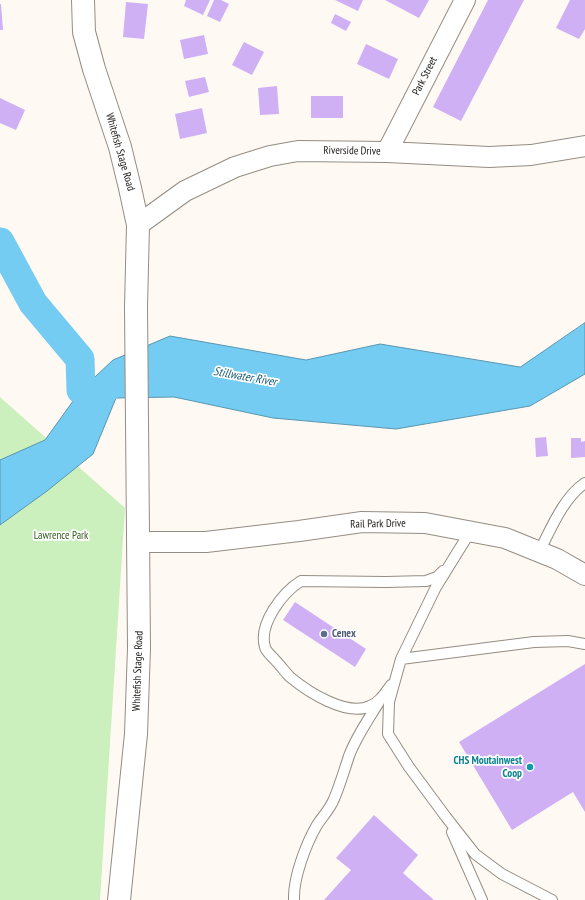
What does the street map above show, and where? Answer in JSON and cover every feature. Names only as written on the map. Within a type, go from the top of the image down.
[{"type":"main road","name":"Whitefish Stage Road","points":[[83,0],[84,32],[94,69],[120,147],[138,225],[136,307],[139,648],[136,734],[120,900]]},
{"type":"street","name":"Park Street","points":[[386,152],[465,0]]},
{"type":"street","name":"Riverside Drive","points":[[138,225],[185,191],[235,167],[252,160],[298,150],[386,152],[489,157],[531,155],[585,146]]},
{"type":"street","name":"Rail Park Drive","points":[[139,542],[206,542],[299,532],[362,522],[425,523],[505,538],[557,559],[585,575]]},
{"type":"lane","points":[[539,552],[564,506],[578,488],[585,483]]},
{"type":"lane","points":[[470,532],[436,587],[401,659],[389,702],[388,734],[409,767],[475,854],[502,874],[551,899]]},
{"type":"lane","points":[[381,699],[369,707],[350,709],[334,705],[308,690],[289,676],[265,648],[264,632],[272,614],[280,599],[301,581],[426,582],[437,577],[451,564]]},
{"type":"lane","points":[[401,659],[534,642],[568,641],[585,644]]},
{"type":"lane","points":[[294,900],[299,867],[309,840],[331,805],[340,786],[350,755],[362,730],[395,678]]},
{"type":"lane","points":[[434,801],[453,833],[482,900]]},
{"type":"green space","name":"Lawrence Park","points":[[0,397],[125,508],[100,900],[0,900]]},
{"type":"water","points":[[585,323],[585,374],[530,406],[396,429],[273,418],[174,397],[116,398],[93,454],[47,491],[0,525],[0,460],[45,440],[81,390],[113,360],[170,336],[306,360],[380,344],[520,367]]},
{"type":"building","points":[[186,0],[210,0],[203,15],[184,6]]},
{"type":"building","points":[[214,0],[221,0],[229,4],[220,22],[207,16]]},
{"type":"building","points":[[335,0],[363,0],[358,11]]},
{"type":"building","points":[[385,0],[429,0],[419,18]]},
{"type":"building","points":[[488,0],[524,0],[461,121],[433,107]]},
{"type":"building","points":[[570,0],[585,0],[585,29],[579,39],[556,28]]},
{"type":"building","points":[[126,2],[148,4],[144,39],[123,37]]},
{"type":"building","points":[[1,4],[3,30],[0,30]]},
{"type":"building","points":[[335,14],[351,22],[346,31],[331,23]]},
{"type":"building","points":[[204,35],[208,54],[184,59],[180,40]]},
{"type":"building","points":[[244,42],[264,52],[252,75],[232,65]]},
{"type":"building","points":[[366,44],[398,59],[389,79],[357,64]]},
{"type":"building","points":[[205,77],[209,92],[189,97],[185,81]]},
{"type":"building","points":[[277,86],[279,114],[260,115],[258,88]]},
{"type":"building","points":[[311,96],[343,96],[343,118],[311,118]]},
{"type":"building","points":[[0,98],[25,110],[16,130],[0,123]]},
{"type":"building","points":[[202,108],[207,133],[180,139],[175,114]]},
{"type":"building","points":[[546,437],[548,456],[536,457],[535,438]]},
{"type":"building","points":[[571,438],[581,438],[581,442],[585,441],[585,457],[571,458]]},
{"type":"building","points":[[295,602],[366,649],[355,667],[283,620]]},
{"type":"building","name":"CHS Moutainwest Coop","points":[[585,664],[585,812],[573,792],[512,830],[459,742]]},
{"type":"building","points":[[374,815],[418,855],[403,873],[434,900],[324,900],[351,870],[336,858]]},
{"type":"waterway","name":"Stillwater River","points":[[0,242],[33,303],[80,359],[81,390],[92,399],[111,384]]},
{"type":"place","name":"Cenex","points":[[324,634]]},
{"type":"place","name":"CHS Moutainwest Coop","points":[[530,767]]}]
